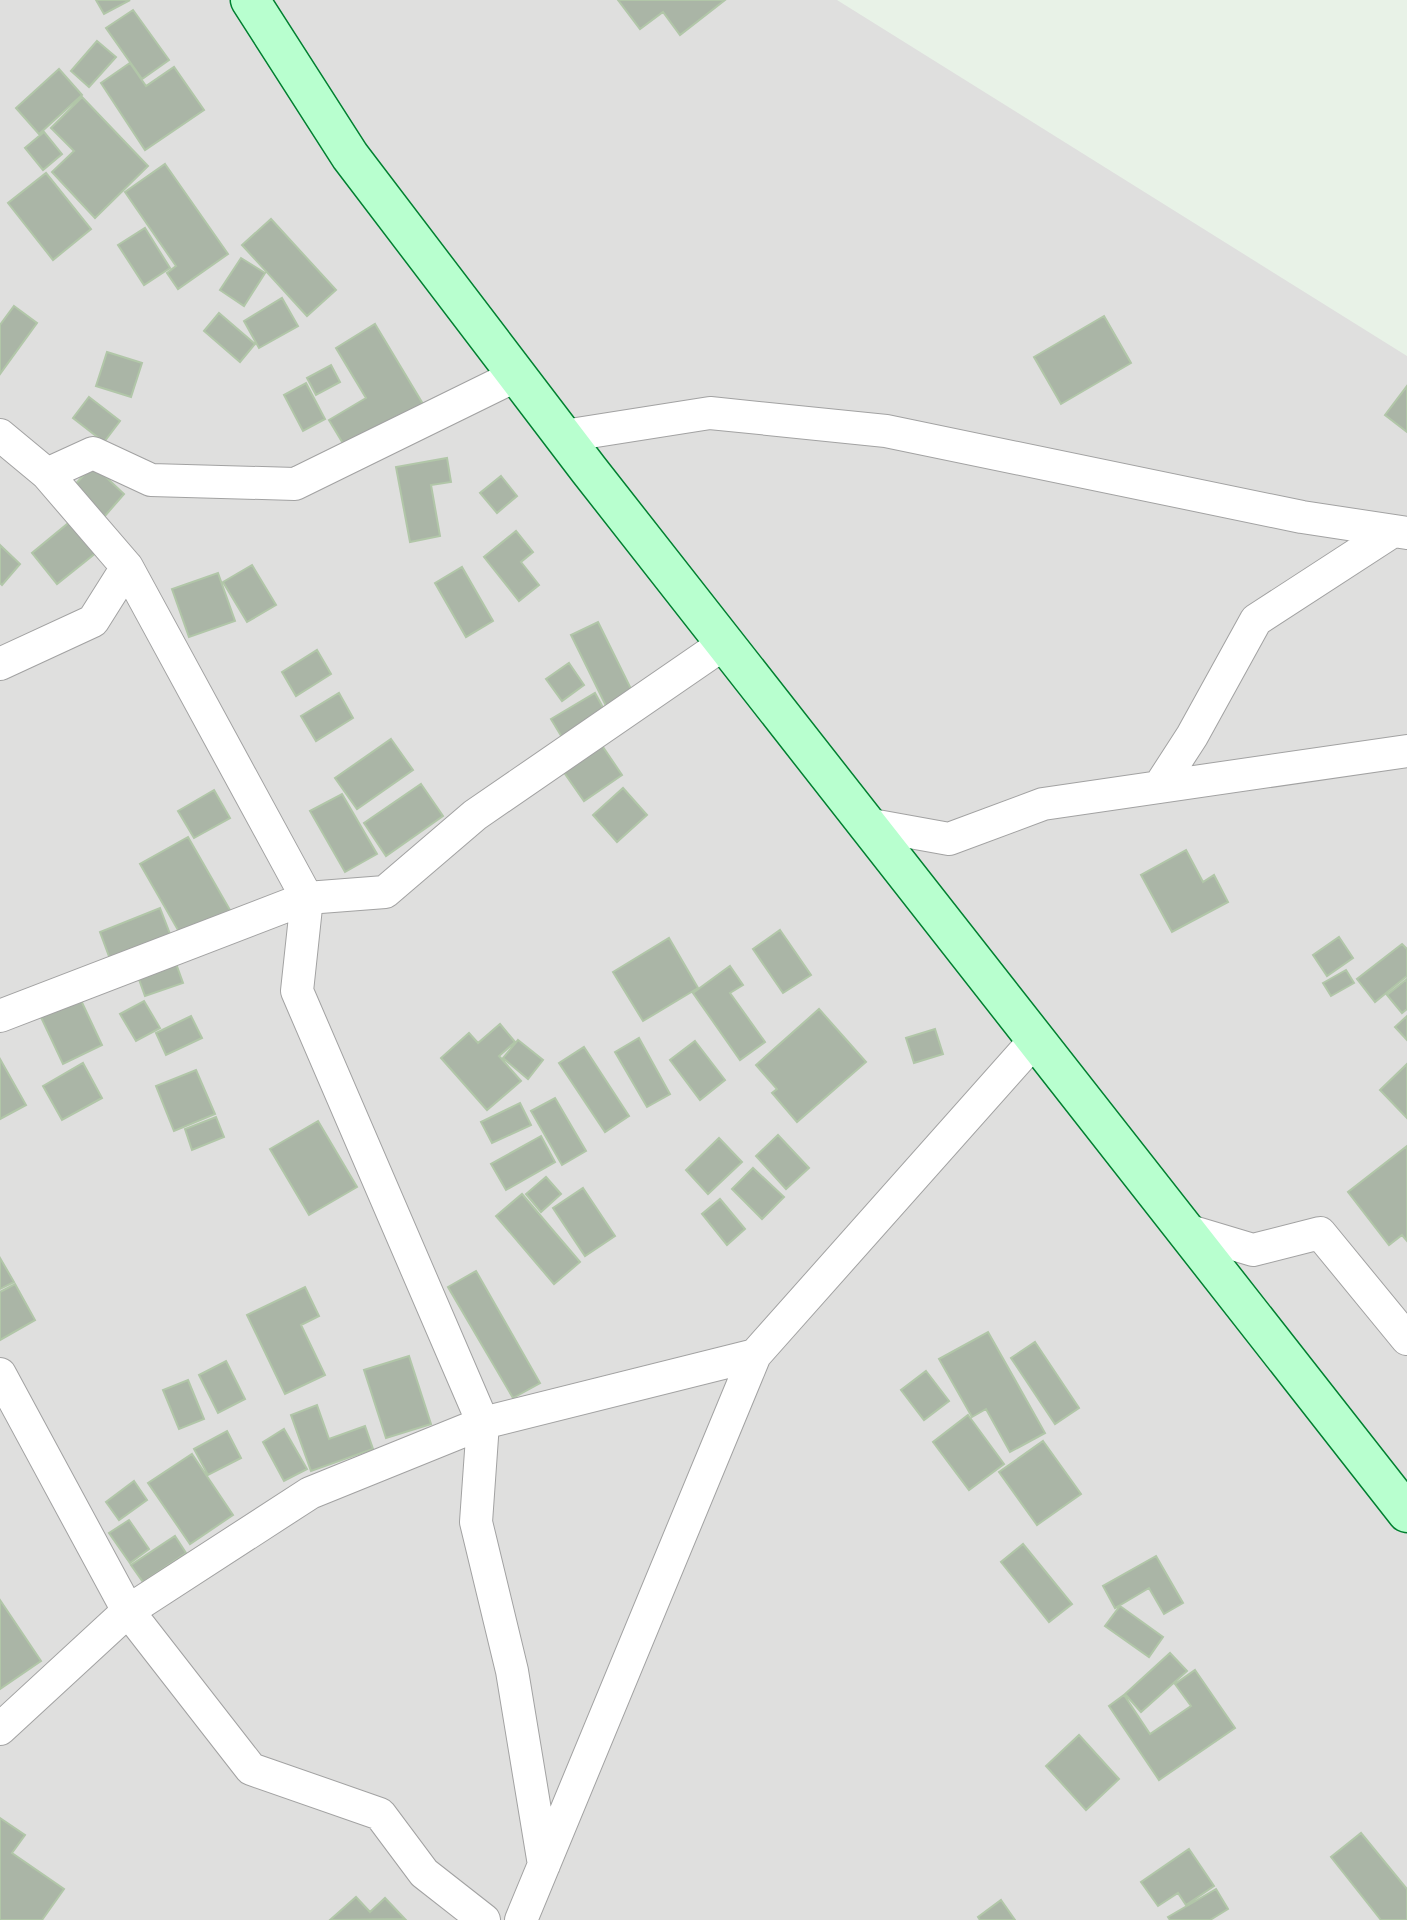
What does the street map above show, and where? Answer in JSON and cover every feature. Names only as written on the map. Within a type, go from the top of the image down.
[{"type":"main road","points":[[250,0],[350,156],[517,375],[1407,1513]]},
{"type":"street","points":[[47,474],[93,453],[151,480],[295,484],[517,375]]},
{"type":"street","points":[[564,436],[710,413],[886,431],[1302,517],[1400,532]]},
{"type":"street","points":[[0,435],[47,474],[127,566],[307,898],[297,991],[483,1423],[476,1522],[512,1671],[544,1865]]},
{"type":"street","points":[[1159,787],[1192,736],[1256,620],[1400,532]]},
{"type":"street","points":[[0,664],[93,621],[127,566]]},
{"type":"street","points":[[0,1016],[307,898],[385,892],[475,816],[725,643]]},
{"type":"street","points":[[866,824],[949,839],[1043,804],[1407,751]]},
{"type":"street","points":[[521,1920],[755,1355],[1035,1040]]},
{"type":"street","points":[[1183,1229],[1253,1250],[1320,1233],[1364,1291],[1407,1339]]},
{"type":"street","points":[[0,1728],[128,1611],[310,1493],[483,1423],[755,1355]]},
{"type":"street","points":[[0,1374],[128,1611],[251,1769],[380,1814],[424,1873],[484,1920]]},
{"type":"shaded area","points":[[0,0],[837,0],[1407,356],[1407,1920],[0,1920]]},
{"type":"building","points":[[96,0],[130,0],[104,14]]},
{"type":"building","points":[[618,0],[725,0],[680,35],[663,12],[640,29]]},
{"type":"building","points":[[133,10],[169,60],[142,79],[106,28]]},
{"type":"building","points":[[97,41],[116,57],[89,87],[71,71]]},
{"type":"building","points":[[130,63],[146,86],[174,67],[204,110],[145,150],[101,83]]},
{"type":"building","points":[[59,69],[82,95],[39,134],[16,108]]},
{"type":"building","points":[[82,97],[148,166],[95,218],[52,172],[74,151],[51,128]]},
{"type":"building","points":[[44,132],[62,154],[43,170],[25,148]]},
{"type":"building","points":[[165,164],[228,254],[178,289],[167,273],[176,266],[125,192]]},
{"type":"building","points":[[46,173],[91,229],[53,260],[8,203]]},
{"type":"building","points":[[271,219],[336,290],[307,316],[242,245]]},
{"type":"building","points":[[145,228],[170,268],[144,285],[118,245]]},
{"type":"building","points":[[241,258],[265,273],[244,306],[220,290]]},
{"type":"building","points":[[282,298],[298,326],[259,348],[244,321]]},
{"type":"building","points":[[14,306],[37,323],[0,374],[0,325]]},
{"type":"building","points":[[219,313],[255,344],[240,362],[204,331]]},
{"type":"building","points":[[1104,316],[1131,363],[1061,404],[1034,357]]},
{"type":"building","points":[[375,324],[423,404],[347,450],[329,420],[366,398],[336,348]]},
{"type":"building","points":[[107,352],[142,363],[131,397],[96,386]]},
{"type":"building","points":[[331,365],[340,382],[316,395],[307,378]]},
{"type":"building","points":[[306,383],[325,419],[303,431],[284,395]]},
{"type":"building","points":[[1407,386],[1407,432],[1385,415]]},
{"type":"building","points":[[89,397],[120,421],[104,442],[73,418]]},
{"type":"building","points":[[447,458],[451,482],[431,485],[440,536],[410,542],[396,467]]},
{"type":"building","points":[[93,465],[124,494],[104,517],[72,488]]},
{"type":"building","points":[[501,476],[517,496],[497,513],[480,493]]},
{"type":"building","points":[[72,520],[97,552],[57,584],[32,553]]},
{"type":"building","points":[[516,531],[533,552],[521,562],[539,585],[519,601],[484,557]]},
{"type":"building","points":[[0,545],[20,564],[2,585],[0,583]]},
{"type":"building","points":[[252,565],[276,605],[247,622],[223,582]]},
{"type":"building","points":[[462,567],[493,621],[466,637],[435,583]]},
{"type":"building","points":[[218,573],[235,621],[189,637],[172,589]]},
{"type":"building","points":[[598,622],[634,695],[607,708],[571,635]]},
{"type":"building","points":[[317,650],[331,674],[296,696],[282,672]]},
{"type":"building","points":[[569,663],[584,685],[562,701],[546,679]]},
{"type":"building","points":[[339,693],[353,718],[316,741],[301,716]]},
{"type":"building","points":[[595,693],[606,713],[563,739],[551,719]]},
{"type":"building","points":[[391,739],[413,770],[357,809],[335,778]]},
{"type":"building","points":[[601,744],[622,775],[584,801],[563,771]]},
{"type":"building","points":[[421,784],[443,816],[386,856],[364,823]]},
{"type":"building","points":[[623,788],[647,815],[617,842],[593,815]]},
{"type":"building","points":[[214,790],[230,818],[194,838],[178,811]]},
{"type":"building","points":[[342,794],[377,854],[345,872],[310,811]]},
{"type":"building","points":[[188,837],[230,910],[182,937],[140,864]]},
{"type":"building","points":[[1186,850],[1203,882],[1214,875],[1228,902],[1172,932],[1141,875]]},
{"type":"building","points":[[160,908],[170,934],[110,959],[100,932]]},
{"type":"building","points":[[780,930],[811,975],[783,993],[753,949]]},
{"type":"building","points":[[1339,937],[1353,958],[1327,976],[1313,955]]},
{"type":"building","points":[[669,938],[698,988],[643,1021],[613,972]]},
{"type":"building","points":[[1402,944],[1407,949],[1407,976],[1375,1002],[1357,979]]},
{"type":"building","points":[[174,958],[183,983],[145,996],[136,971]]},
{"type":"building","points":[[730,966],[743,985],[730,993],[765,1042],[740,1060],[693,993]]},
{"type":"building","points":[[1346,970],[1354,983],[1331,996],[1323,983]]},
{"type":"building","points":[[1407,979],[1407,1009],[1402,1013],[1387,995]]},
{"type":"building","points":[[78,994],[102,1045],[63,1064],[39,1013]]},
{"type":"building","points":[[144,1001],[160,1028],[136,1041],[120,1014]]},
{"type":"building","points":[[819,1009],[866,1062],[797,1122],[772,1093],[777,1089],[756,1065]]},
{"type":"building","points":[[191,1016],[202,1038],[166,1055],[156,1033]]},
{"type":"building","points":[[1407,1016],[1407,1040],[1395,1027]]},
{"type":"building","points":[[500,1024],[515,1042],[499,1056],[521,1081],[487,1110],[441,1058],[469,1033],[478,1043]]},
{"type":"building","points":[[935,1029],[943,1054],[914,1063],[906,1038]]},
{"type":"building","points":[[639,1038],[670,1094],[647,1107],[615,1052]]},
{"type":"building","points":[[518,1040],[543,1060],[528,1079],[503,1058]]},
{"type":"building","points":[[695,1041],[725,1080],[700,1100],[670,1060]]},
{"type":"building","points":[[584,1047],[629,1116],[605,1132],[559,1063]]},
{"type":"building","points":[[0,1059],[26,1105],[0,1119]]},
{"type":"building","points":[[83,1063],[102,1098],[62,1120],[43,1086]]},
{"type":"building","points":[[1407,1064],[1407,1118],[1380,1090]]},
{"type":"building","points":[[196,1070],[215,1114],[174,1131],[156,1086]]},
{"type":"building","points":[[555,1098],[586,1151],[562,1165],[531,1111]]},
{"type":"building","points":[[520,1103],[531,1125],[492,1143],[481,1122]]},
{"type":"building","points":[[216,1117],[224,1137],[192,1150],[185,1129]]},
{"type":"building","points":[[318,1121],[357,1187],[309,1215],[270,1149]]},
{"type":"building","points":[[778,1135],[809,1168],[786,1189],[756,1156]]},
{"type":"building","points":[[541,1136],[555,1162],[506,1190],[491,1164]]},
{"type":"building","points":[[719,1138],[742,1162],[708,1194],[686,1170]]},
{"type":"building","points":[[1407,1146],[1407,1241],[1402,1235],[1389,1245],[1348,1192]]},
{"type":"building","points":[[753,1168],[784,1197],[762,1219],[732,1189]]},
{"type":"building","points":[[546,1177],[561,1194],[541,1212],[526,1194]]},
{"type":"building","points":[[583,1188],[615,1236],[585,1256],[553,1208]]},
{"type":"building","points":[[522,1194],[580,1262],[554,1284],[496,1216]]},
{"type":"building","points":[[720,1199],[745,1229],[727,1245],[702,1214]]},
{"type":"building","points":[[0,1258],[14,1282],[0,1289]]},
{"type":"building","points":[[476,1271],[540,1383],[513,1398],[448,1287]]},
{"type":"building","points":[[15,1284],[35,1320],[0,1340],[0,1292]]},
{"type":"building","points":[[305,1287],[319,1316],[301,1325],[325,1375],[285,1394],[247,1315]]},
{"type":"building","points":[[988,1332],[1045,1433],[1010,1452],[986,1409],[972,1417],[939,1359]]},
{"type":"building","points":[[1035,1342],[1079,1408],[1055,1424],[1011,1358]]},
{"type":"building","points":[[409,1356],[431,1424],[386,1438],[364,1370]]},
{"type":"building","points":[[226,1361],[245,1399],[218,1413],[199,1375]]},
{"type":"building","points":[[926,1371],[949,1401],[924,1420],[901,1390]]},
{"type":"building","points":[[188,1380],[204,1419],[179,1429],[163,1390]]},
{"type":"building","points":[[317,1405],[329,1439],[365,1426],[373,1449],[311,1471],[291,1415]]},
{"type":"building","points":[[968,1415],[1004,1464],[969,1490],[933,1442]]},
{"type":"building","points":[[284,1429],[307,1469],[284,1481],[263,1442]]},
{"type":"building","points":[[227,1431],[241,1458],[208,1475],[194,1449]]},
{"type":"building","points":[[1043,1441],[1081,1494],[1037,1525],[999,1472]]},
{"type":"building","points":[[192,1454],[233,1515],[190,1544],[148,1483]]},
{"type":"building","points":[[134,1481],[147,1500],[119,1520],[106,1502]]},
{"type":"building","points":[[129,1520],[149,1549],[130,1563],[109,1533]]},
{"type":"building","points":[[175,1536],[186,1553],[143,1582],[131,1565]]},
{"type":"building","points":[[1023,1544],[1072,1604],[1049,1622],[1001,1562]]},
{"type":"building","points":[[1156,1556],[1183,1603],[1164,1614],[1149,1588],[1115,1608],[1103,1586]]},
{"type":"building","points":[[0,1600],[41,1661],[0,1689]]},
{"type":"building","points":[[1120,1606],[1163,1637],[1149,1657],[1105,1626]]},
{"type":"building","points":[[1170,1653],[1187,1671],[1141,1712],[1125,1694]]},
{"type":"building","points":[[1195,1670],[1235,1728],[1159,1780],[1109,1706],[1124,1695],[1150,1734],[1191,1706],[1175,1684]]},
{"type":"building","points":[[1079,1735],[1119,1779],[1086,1810],[1046,1766]]},
{"type":"building","points":[[0,1818],[25,1835],[12,1853],[64,1889],[42,1920],[0,1920]]},
{"type":"building","points":[[1361,1833],[1407,1889],[1407,1920],[1381,1920],[1331,1857]]},
{"type":"building","points":[[1189,1849],[1214,1886],[1186,1905],[1178,1893],[1158,1906],[1141,1882]]},
{"type":"building","points":[[1216,1889],[1228,1909],[1210,1920],[1170,1920],[1168,1917]]},
{"type":"building","points":[[356,1897],[370,1912],[385,1898],[405,1919],[330,1920]]},
{"type":"building","points":[[1001,1900],[1015,1920],[980,1920],[978,1917]]}]
